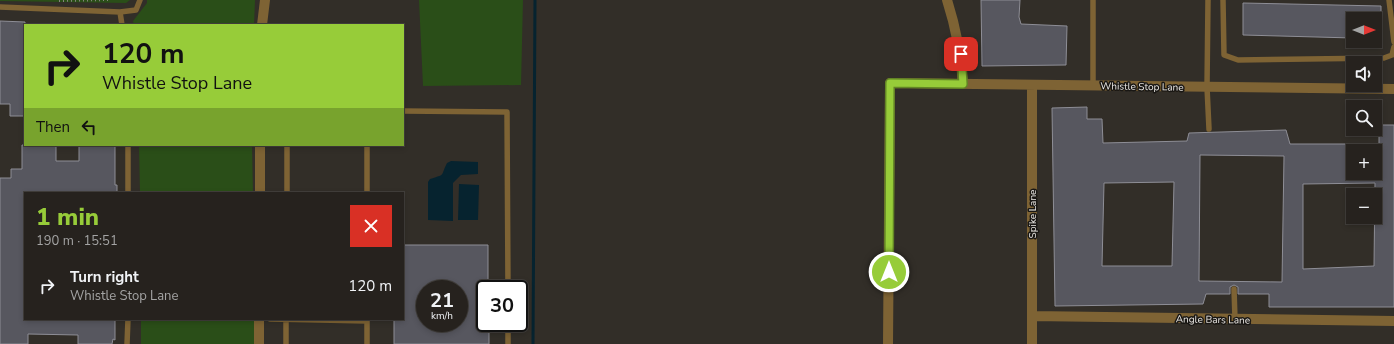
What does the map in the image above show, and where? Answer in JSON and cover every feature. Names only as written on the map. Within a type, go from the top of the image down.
[{"type":"street","points":[[262,24],[265,0]]},
{"type":"street","points":[[947,0],[961,54],[963,84]]},
{"type":"street","name":"Whistle Stop Lane","points":[[888,344],[890,83],[1394,89]]},
{"type":"street","name":"Spike Lane","points":[[1032,85],[1032,344]]},
{"type":"street","points":[[260,146],[260,192]]},
{"type":"street","name":"Angle Bars Lane","points":[[1032,316],[1394,321]]},
{"type":"street","points":[[258,344],[259,320]]},
{"type":"lane","points":[[0,7],[120,12],[136,10],[140,0]]},
{"type":"lane","points":[[1093,0],[1093,86]]},
{"type":"lane","points":[[1208,0],[1207,87],[1209,129]]},
{"type":"lane","points":[[1223,0],[1224,55],[1238,60],[1384,58],[1392,55],[1394,47]]},
{"type":"lane","points":[[1389,0],[1394,42]]},
{"type":"lane","points":[[120,12],[122,24]]},
{"type":"lane","points":[[404,111],[507,112],[508,280]]},
{"type":"lane","points":[[128,146],[128,192]]},
{"type":"lane","points":[[287,146],[287,192]]},
{"type":"lane","points":[[367,146],[367,192]]},
{"type":"lane","points":[[1234,289],[1235,319]]},
{"type":"lane","points":[[127,344],[128,320]]},
{"type":"lane","points":[[286,320],[286,344]]},
{"type":"lane","points":[[367,320],[367,344]]},
{"type":"lane","points":[[508,332],[508,344]]},
{"type":"path","points":[[54,1],[109,0]]},
{"type":"green space","points":[[0,0],[130,0],[126,3]]},
{"type":"green space","points":[[147,0],[255,0],[254,24],[134,24],[133,21],[147,3]]},
{"type":"green space","points":[[419,0],[523,0],[521,85],[423,86]]},
{"type":"green space","points":[[139,146],[252,146],[253,192],[140,192]]},
{"type":"green space","points":[[141,320],[258,320],[258,344],[141,344]]},
{"type":"water","points":[[451,161],[478,162],[478,174],[461,175],[453,183],[453,221],[428,220],[428,182],[430,179],[442,174],[447,163]]},
{"type":"water","points":[[459,184],[479,185],[478,220],[458,220]]},
{"type":"building","points":[[981,0],[1020,0],[1019,17],[1021,24],[1067,26],[1066,65],[982,66]]},
{"type":"building","points":[[1243,3],[1381,6],[1381,12],[1346,12],[1346,38],[1243,35]]},
{"type":"building","points":[[0,21],[25,22],[24,116],[10,116],[10,104],[0,104]]},
{"type":"building","points":[[1087,107],[1087,119],[1102,119],[1103,143],[1187,141],[1189,133],[1286,130],[1290,144],[1346,144],[1346,180],[1382,180],[1382,144],[1379,144],[1379,136],[1382,136],[1382,125],[1394,125],[1394,307],[1269,307],[1269,294],[1238,294],[1238,287],[1234,285],[1230,287],[1230,294],[1206,294],[1203,304],[1055,306],[1052,108]],"holes":[[[1200,155],[1284,156],[1282,282],[1199,281]],[[1174,182],[1172,266],[1102,266],[1104,183]],[[1375,183],[1375,188],[1382,188],[1382,224],[1375,224],[1374,266],[1303,269],[1303,184]]]},
{"type":"building","points":[[22,145],[56,146],[56,161],[79,161],[79,146],[115,146],[115,185],[117,185],[117,192],[24,192],[24,320],[115,320],[115,340],[113,339],[112,344],[78,344],[78,335],[28,334],[28,344],[0,344],[0,178],[11,178],[11,169],[22,169]]},
{"type":"building","points":[[404,245],[488,245],[488,280],[476,280],[476,332],[489,332],[489,344],[394,344],[394,320],[404,320]]},
{"type":"waterway","points":[[533,344],[535,0]]},
{"type":"route","points":[[889,272],[890,83],[963,84],[961,54]]}]
